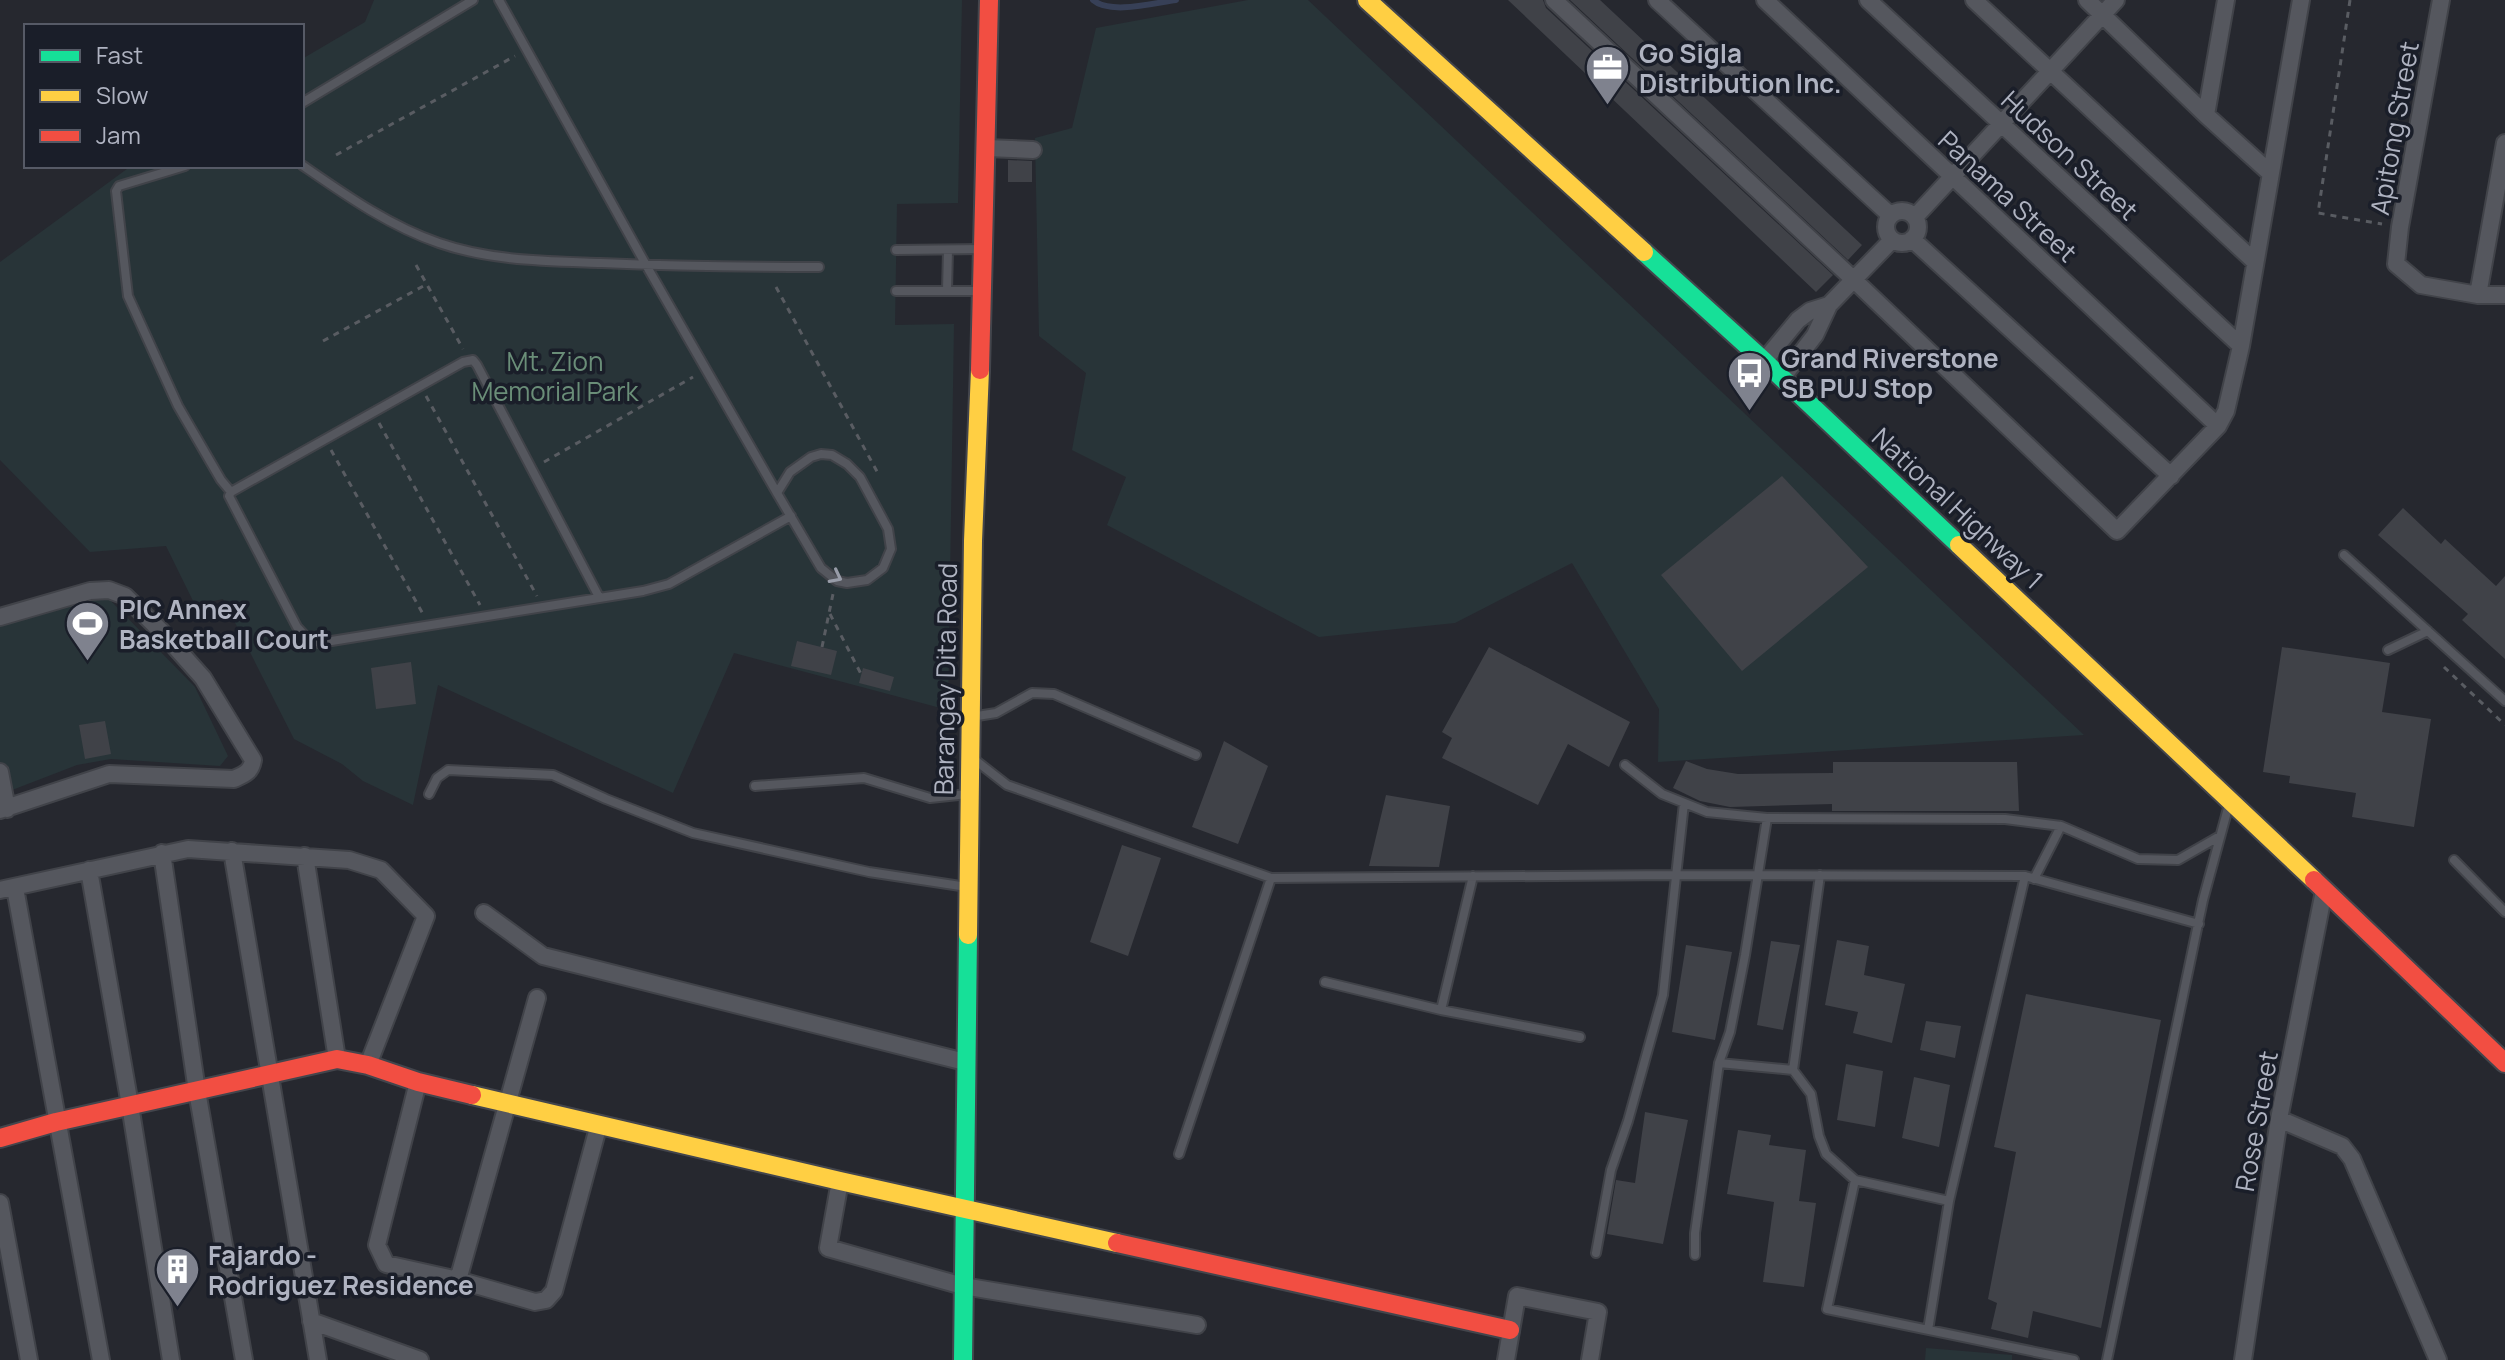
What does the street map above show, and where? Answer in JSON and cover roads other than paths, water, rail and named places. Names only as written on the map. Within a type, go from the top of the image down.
[{"type":"main road","name":"Barangay Dita Road","points":[[963,1360],[973,541],[984,291],[989,0]]},
{"type":"main road","name":"National Highway 1","points":[[1367,0],[1764,361],[2505,1063]]},
{"type":"main road","points":[[0,1138],[56,1122],[337,1059],[368,1065],[418,1082],[840,1181],[1510,1330]]},
{"type":"street","points":[[1554,0],[2117,531],[2218,426],[2226,411],[2241,346],[2301,0]]},
{"type":"street","points":[[1657,0],[1890,215]]},
{"type":"street","name":"Panama Street","points":[[1765,0],[2218,426]]},
{"type":"street","name":"Hudson Street","points":[[1868,0],[2241,346]]},
{"type":"street","points":[[1974,0],[2255,262]]},
{"type":"street","points":[[2087,0],[2269,172]]},
{"type":"street","points":[[1915,217],[2116,0]]},
{"type":"street","points":[[2206,115],[2226,0]]},
{"type":"street","name":"Apitong Street","points":[[2441,0],[2396,264],[2421,285],[2478,295]]},
{"type":"street","points":[[2505,143],[2478,295],[2505,295]]},
{"type":"street","points":[[986,148],[1033,150]]},
{"type":"street","points":[[1908,211],[1915,217],[1917,233],[1912,239],[1898,243],[1886,233],[1885,223],[1890,215],[1908,211]]},
{"type":"street","points":[[1912,239],[2171,476]]},
{"type":"street","points":[[1782,378],[1815,335],[1829,305],[1892,240]]},
{"type":"street","points":[[1764,361],[1798,320],[1810,311],[1829,305]]},
{"type":"street","points":[[0,617],[90,591],[109,590],[125,596],[203,678],[253,760],[248,773],[234,779],[109,774],[3,810],[0,772]]},
{"type":"street","points":[[101,1360],[8,889],[188,849],[349,860],[381,870],[426,916],[368,1065]]},
{"type":"street","points":[[232,851],[318,1360]]},
{"type":"street","points":[[162,853],[197,1091],[244,1360]]},
{"type":"street","points":[[305,856],[337,1059]]},
{"type":"street","points":[[89,870],[171,1360]]},
{"type":"street","name":"Rose Street","points":[[2243,1360],[2279,1119],[2324,891]]},
{"type":"street","points":[[484,913],[543,956],[965,1062]]},
{"type":"street","points":[[458,1280],[537,998]]},
{"type":"street","points":[[418,1082],[377,1245],[386,1264],[535,1302],[546,1300],[554,1291],[599,1124]]},
{"type":"street","points":[[2279,1119],[2342,1146],[2352,1159],[2438,1360]]},
{"type":"street","points":[[840,1181],[828,1248],[963,1286],[1197,1325]]},
{"type":"street","points":[[0,1203],[29,1360]]},
{"type":"street","points":[[1506,1360],[1517,1296],[1598,1312],[1590,1360]]},
{"type":"street","points":[[311,1321],[399,1356],[420,1360]]},
{"type":"lane","points":[[304,102],[473,0]]},
{"type":"lane","points":[[499,0],[646,265],[777,493],[821,568],[837,581],[847,583],[867,580],[876,575],[888,559],[891,549],[888,529],[860,477],[840,459],[821,454],[811,457],[790,472],[777,493]]},
{"type":"lane","points":[[304,166],[341,193],[415,234],[485,255],[524,260],[708,268],[819,267]]},
{"type":"lane","points":[[178,168],[119,186],[116,191],[128,296],[178,406],[231,492],[230,500],[297,627],[308,639],[330,643],[643,591],[669,584],[791,516]]},
{"type":"lane","points":[[896,250],[984,249]]},
{"type":"lane","points":[[947,291],[948,250]]},
{"type":"lane","points":[[896,291],[984,291]]},
{"type":"lane","points":[[231,492],[463,362],[473,360],[599,597]]},
{"type":"lane","points":[[2344,555],[2505,701]]},
{"type":"lane","points":[[2388,650],[2428,631]]},
{"type":"lane","points":[[970,718],[996,713],[1032,693],[1054,694],[1196,755]]},
{"type":"lane","points":[[969,756],[1007,785],[1271,878],[1676,875],[2030,877],[2199,924]]},
{"type":"lane","points":[[1625,765],[1662,794],[1707,812],[1767,818],[2005,819],[2061,826],[2138,859],[2178,860],[2220,836]]},
{"type":"lane","points":[[429,794],[437,778],[448,770],[553,775],[693,833],[869,872],[968,888]]},
{"type":"lane","points":[[755,786],[864,778],[930,798],[969,794]]},
{"type":"lane","points":[[2107,1360],[2203,900],[2230,800]]},
{"type":"lane","points":[[1596,1253],[1611,1170],[1663,995],[1684,803]]},
{"type":"lane","points":[[1695,1255],[1695,1233],[1719,1063],[1730,1032],[1767,818]]},
{"type":"lane","points":[[1928,1330],[1949,1201],[2030,877],[2061,826]]},
{"type":"lane","points":[[2454,860],[2505,912]]},
{"type":"lane","points":[[1820,875],[1793,1070],[1811,1094],[1819,1136],[1826,1154],[1855,1180],[1949,1201]]},
{"type":"lane","points":[[1441,1010],[1473,876]]},
{"type":"lane","points":[[1179,1154],[1271,878]]},
{"type":"lane","points":[[1325,982],[1441,1010],[1580,1037]]},
{"type":"lane","points":[[1719,1063],[1793,1070]]},
{"type":"lane","points":[[1855,1180],[1827,1309],[2074,1360]]},
{"type":"waterway","points":[[1093,0],[1110,7],[1176,0]]},
{"type":"place","name":"Go Sigla Distribution Inc.","points":[[1608,107]]},
{"type":"place","name":"Grand Riverstone SB PUJ Stop","points":[[1750,412]]},
{"type":"place","name":"PIC Annex Basketball Court","points":[[88,663]]},
{"type":"place","name":"Fajardo - Rodriguez Residence","points":[[177,1309]]},
{"type":"park label","name":"Mt. Zion Memorial Park","points":[[555,376]]}]
